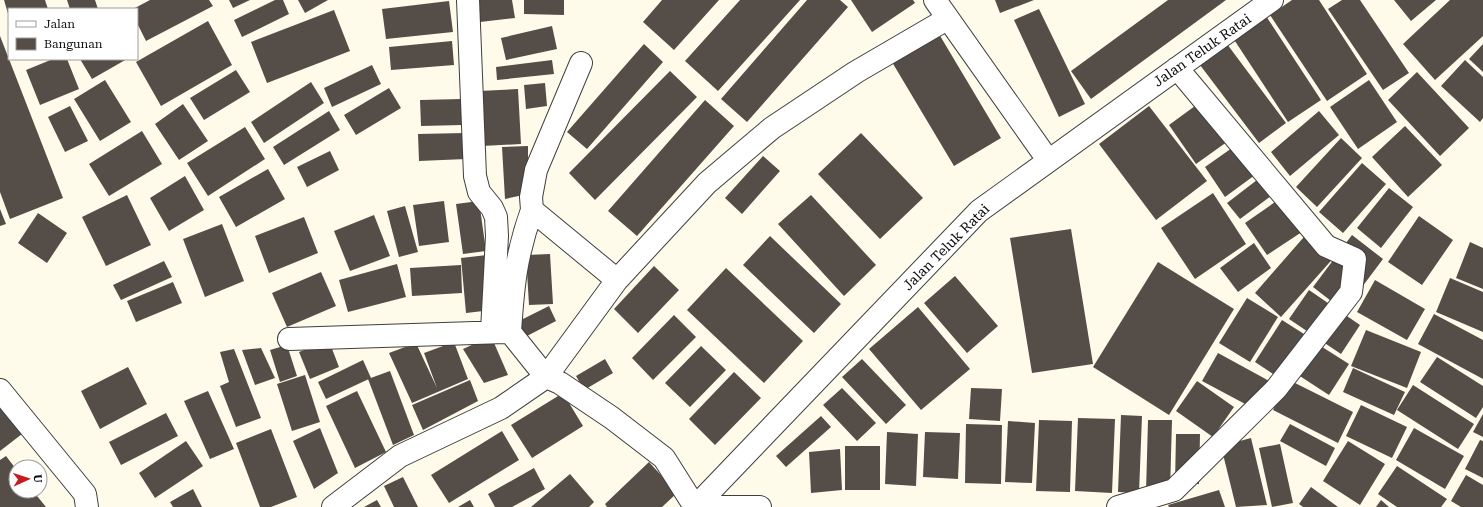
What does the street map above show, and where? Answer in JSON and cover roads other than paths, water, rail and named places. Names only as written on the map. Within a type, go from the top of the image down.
[{"type":"street","points":[[468,0],[475,176],[479,192],[492,208],[496,217],[501,332],[546,377],[560,383],[612,418],[664,458],[695,507],[760,507]]},
{"type":"street","points":[[935,0],[1048,160]]},
{"type":"street","name":"Jalan Teluk Ratai","points":[[695,507],[978,211],[1272,0]]},
{"type":"street","points":[[333,507],[400,456],[501,408],[546,377],[617,280],[707,183],[772,128],[856,72],[947,19]]},
{"type":"street","points":[[501,332],[520,244],[532,210],[531,197],[536,170],[581,62]]},
{"type":"street","points":[[1118,507],[1174,490],[1276,389],[1352,292],[1355,259],[1326,246],[1177,68]]},
{"type":"street","points":[[532,210],[617,280]]},
{"type":"street","points":[[289,339],[501,332]]},
{"type":"street","points":[[0,390],[85,494],[86,507]]}]
